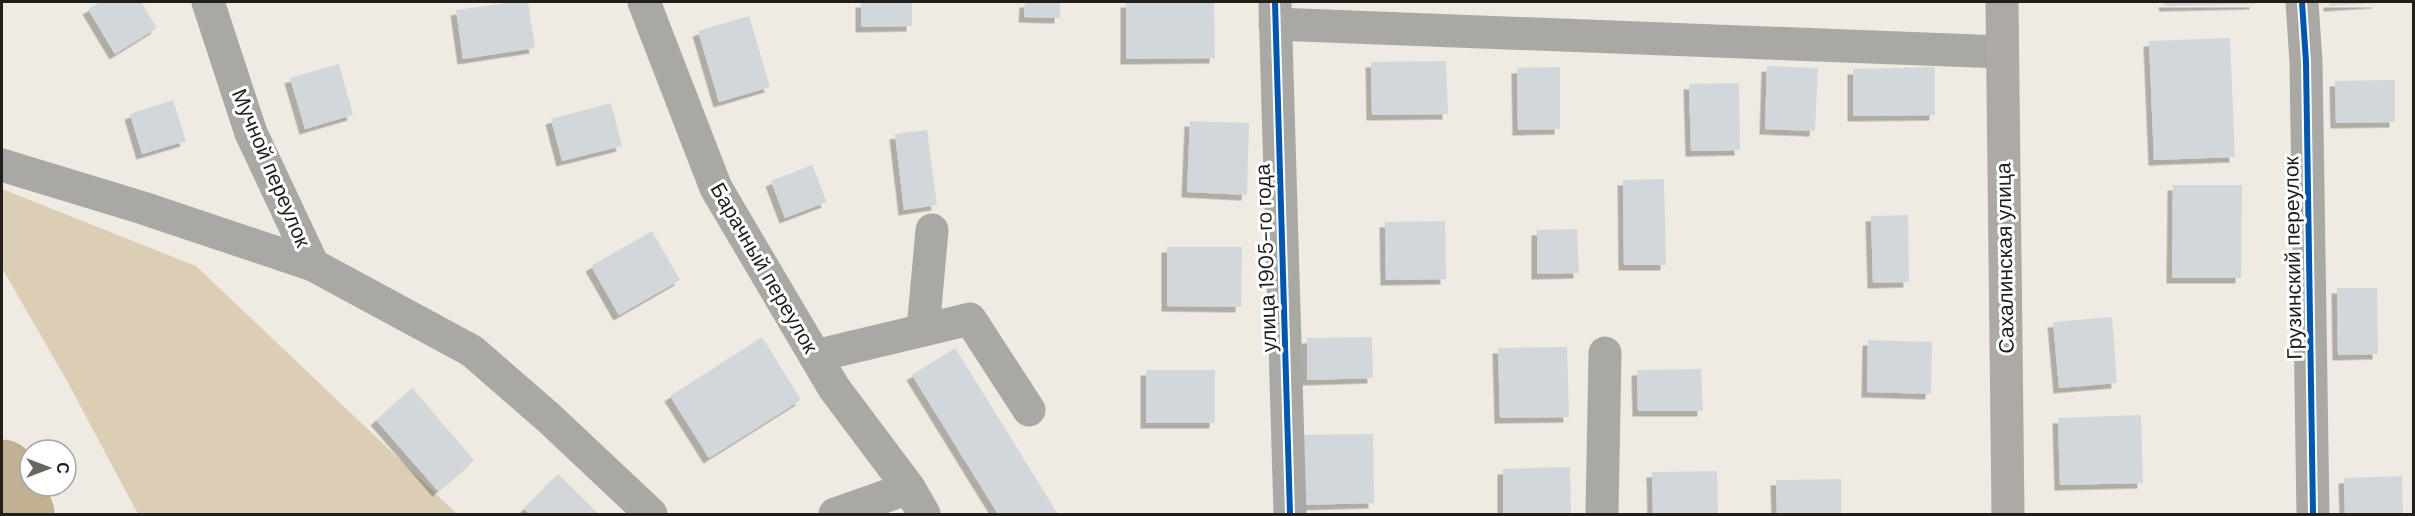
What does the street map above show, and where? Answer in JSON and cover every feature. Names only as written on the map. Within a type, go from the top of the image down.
[{"type":"main road","name":"Сахалинская улица","points":[[2002,2],[2008,514]]},
{"type":"street","name":"Мучной переулок","points":[[208,2],[251,133],[312,265]]},
{"type":"street","name":"Барачный переулок","points":[[644,2],[716,188],[834,388],[916,501]]},
{"type":"street","name":"Грузинский переулок","points":[[2302,2],[2306,62],[2313,514]]},
{"type":"street","points":[[1275,13],[2002,51]]},
{"type":"street","name":"улица 1905-го года","points":[[1275,13],[1290,514]]},
{"type":"street","points":[[2,165],[143,208],[312,265],[472,351],[549,418],[651,514]]},
{"type":"street","points":[[923,330],[932,230]]},
{"type":"street","points":[[815,356],[970,319],[1029,410]]},
{"type":"street","points":[[1602,514],[1605,353]]},
{"type":"street","points":[[835,514],[916,501]]},
{"type":"shaded area","points":[[2,189],[196,266],[457,514],[138,514],[67,381],[2,268]]},
{"type":"building","points":[[101,2],[141,2],[157,28],[115,54],[88,9]]},
{"type":"building","points":[[528,2],[535,48],[463,59],[456,10]]},
{"type":"building","points":[[861,2],[912,2],[912,26],[861,27]]},
{"type":"building","points":[[1025,2],[1060,2],[1060,18],[1024,17]]},
{"type":"building","points":[[1126,2],[1214,2],[1215,58],[1126,59]]},
{"type":"building","points":[[2164,2],[2255,2],[2255,4],[2165,6]]},
{"type":"building","points":[[2329,2],[2377,2],[2377,3],[2329,6]]},
{"type":"building","points":[[749,16],[770,87],[719,102],[698,31]]},
{"type":"building","points":[[2230,38],[2235,157],[2154,160],[2149,41]]},
{"type":"building","points":[[1446,61],[1448,114],[1372,115],[1371,62]]},
{"type":"building","points":[[339,64],[353,115],[305,129],[290,78]]},
{"type":"building","points":[[1767,66],[1818,68],[1815,131],[1765,129]]},
{"type":"building","points":[[1560,67],[1560,129],[1518,130],[1517,68]]},
{"type":"building","points":[[1935,67],[1935,115],[1853,116],[1853,69]]},
{"type":"building","points":[[2395,80],[2395,122],[2336,123],[2335,81]]},
{"type":"building","points":[[1739,83],[1740,150],[1691,151],[1689,84]]},
{"type":"building","points":[[173,100],[186,141],[142,154],[130,114]]},
{"type":"building","points":[[611,103],[622,146],[562,161],[551,119]]},
{"type":"building","points":[[1190,121],[1249,123],[1247,195],[1187,192]]},
{"type":"building","points":[[927,130],[937,205],[904,210],[895,134]]},
{"type":"building","points":[[812,165],[827,202],[785,218],[771,181]]},
{"type":"building","points":[[1664,179],[1666,265],[1624,265],[1623,180]]},
{"type":"building","points":[[2173,185],[2242,185],[2241,278],[2172,278]]},
{"type":"building","points":[[1908,215],[1909,282],[1873,283],[1871,216]]},
{"type":"building","points":[[1445,221],[1446,279],[1386,280],[1385,222]]},
{"type":"building","points":[[1577,229],[1579,273],[1537,274],[1537,230]]},
{"type":"building","points":[[652,231],[680,280],[619,315],[591,266]]},
{"type":"building","points":[[1167,247],[1242,247],[1241,307],[1167,306]]},
{"type":"building","points":[[2337,288],[2377,288],[2378,354],[2338,355]]},
{"type":"building","points":[[2112,317],[2117,383],[2059,388],[2053,322]]},
{"type":"building","points":[[762,337],[801,400],[709,458],[670,396]]},
{"type":"building","points":[[1372,337],[1373,378],[1307,380],[1307,338]]},
{"type":"building","points":[[1868,340],[1932,342],[1931,394],[1867,392]]},
{"type":"building","points":[[1567,347],[1569,417],[1500,418],[1498,348]]},
{"type":"building","points":[[955,348],[1058,514],[998,514],[912,375]]},
{"type":"building","points":[[1701,369],[1703,411],[1638,411],[1637,370]]},
{"type":"building","points":[[1146,370],[1215,370],[1215,423],[1146,423]]},
{"type":"building","points":[[412,388],[474,460],[438,491],[376,420]]},
{"type":"building","points":[[2141,415],[2143,483],[2060,485],[2058,418]]},
{"type":"building","points":[[1373,434],[1374,503],[1300,505],[1298,435]]},
{"type":"building","points":[[1570,467],[1571,514],[1503,514],[1503,469]]},
{"type":"building","points":[[1717,471],[1718,513],[1653,514],[1652,472]]},
{"type":"building","points":[[558,474],[599,514],[530,514],[524,509]]},
{"type":"building","points":[[2402,476],[2403,514],[2345,514],[2344,478]]},
{"type":"building","points":[[1841,479],[1841,514],[1777,514],[1776,480]]},
{"type":"waterway","points":[[2,474],[20,514]]},
{"type":"cycle path","points":[[1275,2],[1290,514]]},
{"type":"cycle path","points":[[2302,2],[2306,62],[2313,514]]}]
